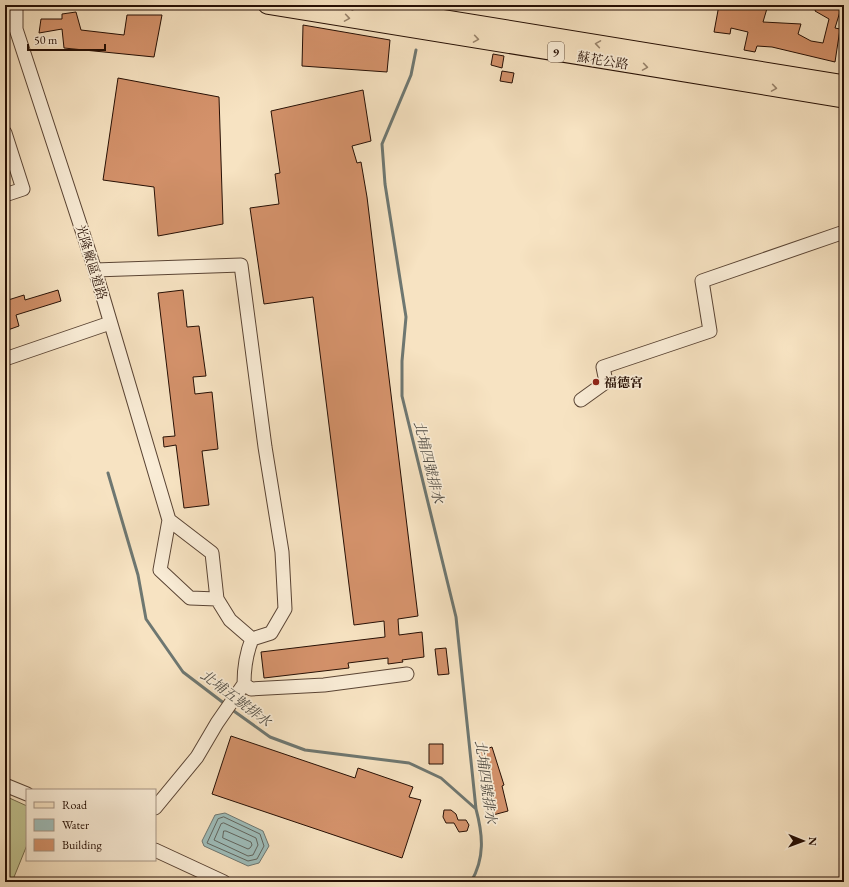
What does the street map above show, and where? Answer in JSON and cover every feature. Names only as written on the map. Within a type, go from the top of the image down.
[{"type":"main road","name":"蘇花公路","points":[[267,5],[706,70],[844,84]]},
{"type":"main road","name":"蘇花公路","points":[[360,5],[706,70],[844,100]]},
{"type":"street","name":"光隆廠區道路","points":[[16,5],[16,29],[95,270],[169,520],[160,570],[190,598],[218,599]]},
{"type":"street","points":[[5,133],[23,188],[5,195]]},
{"type":"street","points":[[581,400],[606,382],[604,367],[710,331],[702,281],[844,232]]},
{"type":"street","points":[[95,270],[241,265],[265,447],[282,552],[285,610],[271,633],[252,639]]},
{"type":"street","points":[[5,359],[110,323]]},
{"type":"street","points":[[169,520],[212,553],[218,599],[230,620],[252,639]]},
{"type":"street","points":[[156,807],[197,757],[217,723],[244,684],[247,652],[252,639]]},
{"type":"street","points":[[244,684],[251,689],[277,688],[324,685],[407,674]]},
{"type":"street","points":[[5,785],[26,794]]},
{"type":"street","points":[[156,850],[224,882]]},
{"type":"green space","points":[[5,796],[26,806],[26,847],[12,882],[5,882]]},
{"type":"water","points":[[225,813],[263,831],[269,846],[259,863],[248,866],[204,846],[202,841],[215,815]]},
{"type":"building","points":[[719,5],[768,5],[763,22],[801,24],[798,34],[811,41],[823,43],[829,19],[815,11],[817,5],[842,5],[835,28],[840,29],[835,62],[772,47],[757,46],[755,52],[744,50],[748,32],[731,28],[730,34],[714,32]]},
{"type":"building","points":[[76,12],[81,30],[124,35],[127,15],[162,15],[154,57],[64,48],[62,29],[39,33],[41,19],[62,19],[62,14]]},
{"type":"building","points":[[303,25],[390,40],[387,72],[302,66]]},
{"type":"building","points":[[493,54],[504,56],[502,68],[491,65]]},
{"type":"building","points":[[502,71],[514,73],[512,83],[500,81]]},
{"type":"building","points":[[118,78],[219,97],[223,224],[158,236],[154,187],[103,180]]},
{"type":"building","points":[[363,90],[371,141],[352,146],[357,163],[361,162],[367,197],[418,616],[398,619],[399,635],[422,632],[424,657],[402,660],[403,662],[388,664],[388,658],[348,663],[349,668],[264,678],[261,652],[385,637],[384,621],[354,625],[313,297],[264,304],[250,208],[279,204],[275,174],[280,173],[271,111]]},
{"type":"building","points":[[58,290],[61,301],[16,315],[19,326],[5,331],[5,301],[24,295],[25,300]]},
{"type":"building","points":[[183,290],[187,327],[199,326],[206,376],[193,377],[195,394],[212,392],[218,449],[202,451],[209,505],[184,508],[176,445],[164,447],[163,437],[175,436],[158,293]]},
{"type":"building","points":[[446,648],[449,674],[438,675],[435,649]]},
{"type":"building","points":[[231,736],[355,778],[358,768],[413,787],[409,797],[421,800],[402,858],[212,794]]},
{"type":"building","points":[[429,744],[443,744],[443,764],[429,764]]},
{"type":"building","points":[[492,747],[504,785],[502,786],[508,811],[493,815],[489,797],[492,797],[477,752]]},
{"type":"building","points":[[444,810],[451,810],[456,814],[458,820],[466,820],[469,825],[467,831],[459,832],[454,823],[446,823],[443,817]]},
{"type":"waterway","name":"北埔四號排水","points":[[416,50],[411,75],[382,144],[385,184],[406,317],[402,361],[402,396],[456,617],[476,809],[481,837],[481,855],[476,873],[471,882]]},
{"type":"waterway","name":"北埔五號排水","points":[[108,473],[138,575],[146,619],[183,672],[225,704]]},
{"type":"waterway","name":"北埔五號排水","points":[[231,709],[270,737],[305,750],[409,763],[441,778],[476,809]]},
{"type":"place","name":"福德宮","points":[[596,382]]}]
